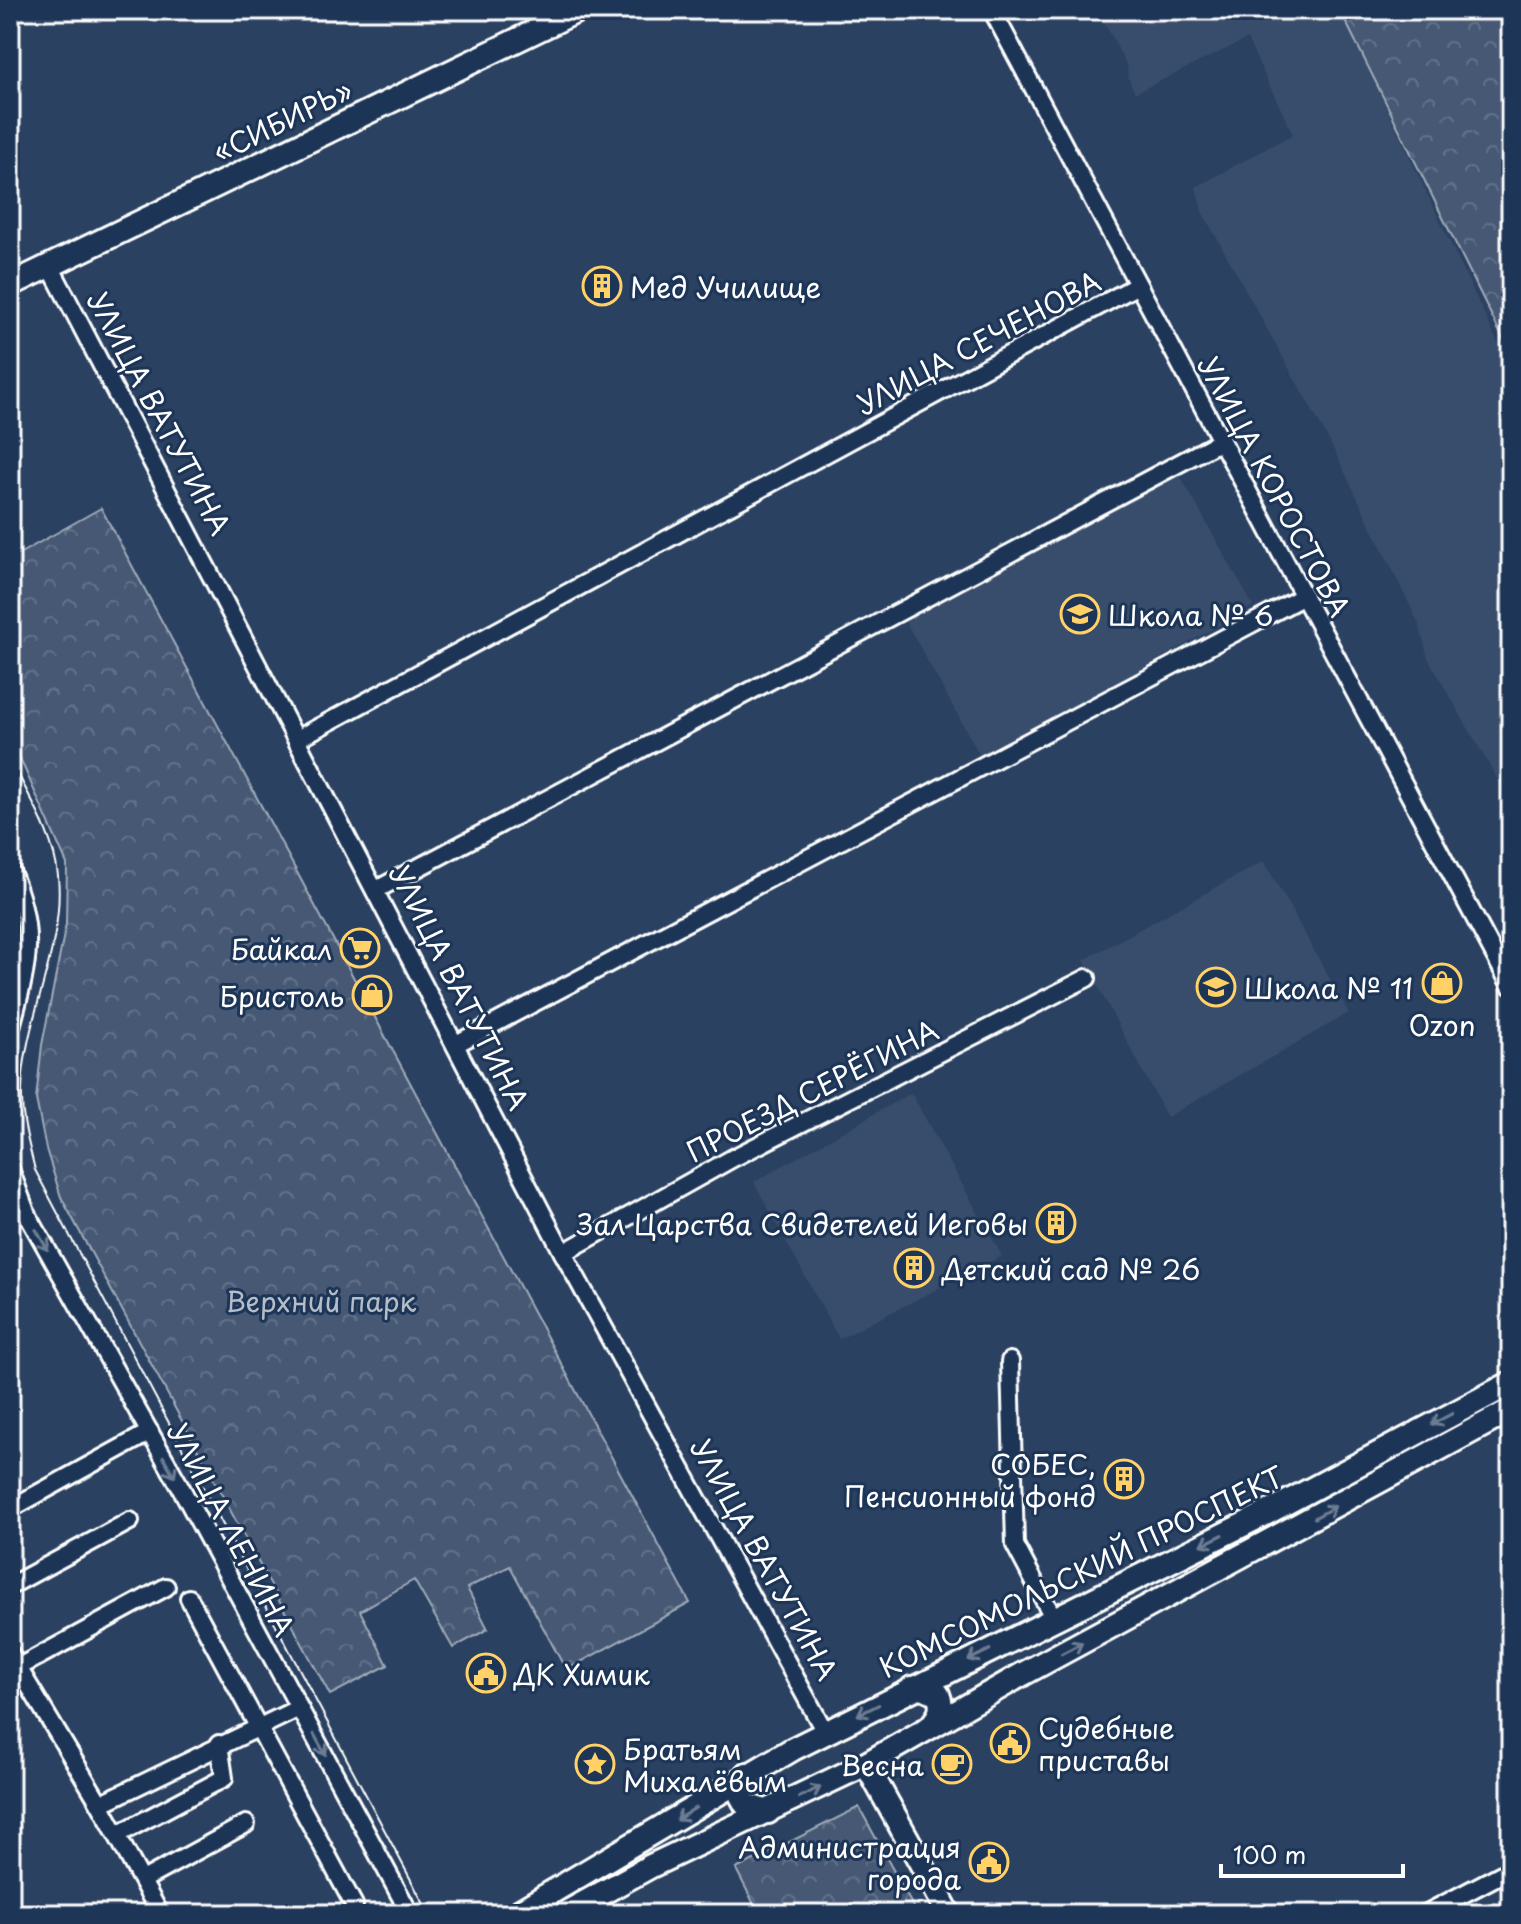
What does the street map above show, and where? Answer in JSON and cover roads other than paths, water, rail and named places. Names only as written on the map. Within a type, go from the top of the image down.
[{"type":"main road","name":"«СИБИРЬ»","points":[[10,285],[579,10]]},
{"type":"main road","name":"КОМСОМОЛЬСКИЙ ПРОСПЕКТ","points":[[515,1914],[662,1830],[747,1774],[825,1732],[1265,1514],[1511,1383]]},
{"type":"main road","name":"КОМСОМОЛЬСКИЙ ПРОСПЕКТ","points":[[564,1914],[651,1866],[866,1764],[1511,1410]]},
{"type":"main road","points":[[912,1688],[923,1687],[938,1694],[942,1704],[939,1715],[930,1727]]},
{"type":"main road","points":[[866,1764],[949,1914]]},
{"type":"main road","points":[[747,1774],[741,1796],[746,1805],[768,1812]]},
{"type":"street","name":"УЛИЦА КОРОСТОВА","points":[[992,10],[1511,986]]},
{"type":"street","name":"УЛИЦА ВАТУТИНА","points":[[50,266],[563,1253],[825,1732]]},
{"type":"street","name":"УЛИЦА СЕЧЕНОВА","points":[[297,739],[1138,285]]},
{"type":"street","points":[[376,890],[1221,441]]},
{"type":"street","points":[[456,1044],[1304,596]]},
{"type":"street","points":[[10,869],[26,916],[30,941],[10,1031]]},
{"type":"street","name":"ПРОЕЗД СЕРЁГИНА","points":[[563,1253],[733,1158],[1087,978]]},
{"type":"street","name":"УЛИЦА ЛЕНИНА","points":[[10,1169],[26,1212],[150,1432],[410,1914]]},
{"type":"street","points":[[10,1220],[26,1212]]},
{"type":"street","points":[[1010,1361],[1015,1545],[1053,1617]]},
{"type":"street","points":[[10,1509],[150,1432]]},
{"type":"street","points":[[10,1586],[130,1521]]},
{"type":"street","points":[[160,1914],[100,1804],[14,1660],[166,1587]]},
{"type":"street","points":[[189,1598],[354,1905]]},
{"type":"street","points":[[100,1804],[299,1708]]},
{"type":"street","points":[[117,1835],[224,1778],[219,1744]]},
{"type":"street","points":[[143,1880],[246,1824]]},
{"type":"street","points":[[1425,1914],[1511,1869]]},
{"type":"tram line","points":[[10,758],[46,830],[58,876],[59,903],[55,930],[24,1065],[24,1122],[35,1170],[429,1914]]},
{"type":"place","name":"Мед Училище","points":[[602,286]]},
{"type":"place","name":"Школа № 6","points":[[1080,614]]},
{"type":"place","name":"Байкал","points":[[360,948]]},
{"type":"place","name":"Ozon","points":[[1442,983]]},
{"type":"place","name":"Школа № 11","points":[[1216,987]]},
{"type":"place","name":"Бристоль","points":[[372,995]]},
{"type":"place","name":"Зал Царства Свидетелей Иеговы","points":[[1056,1223]]},
{"type":"place","name":"Детский сад № 26","points":[[914,1268]]},
{"type":"place","name":"СОБЕС, Пенсионный фонд","points":[[1124,1479]]},
{"type":"place","name":"ДК Химик","points":[[486,1673]]},
{"type":"place","name":"Судебные приставы","points":[[1010,1743]]},
{"type":"place","name":"Братьям Михалёвым","points":[[595,1764]]},
{"type":"place","name":"Весна","points":[[952,1764]]},
{"type":"place","name":"Администрация города","points":[[989,1862]]},
{"type":"park label","name":"Верхний парк","points":[[321,1300]]}]
